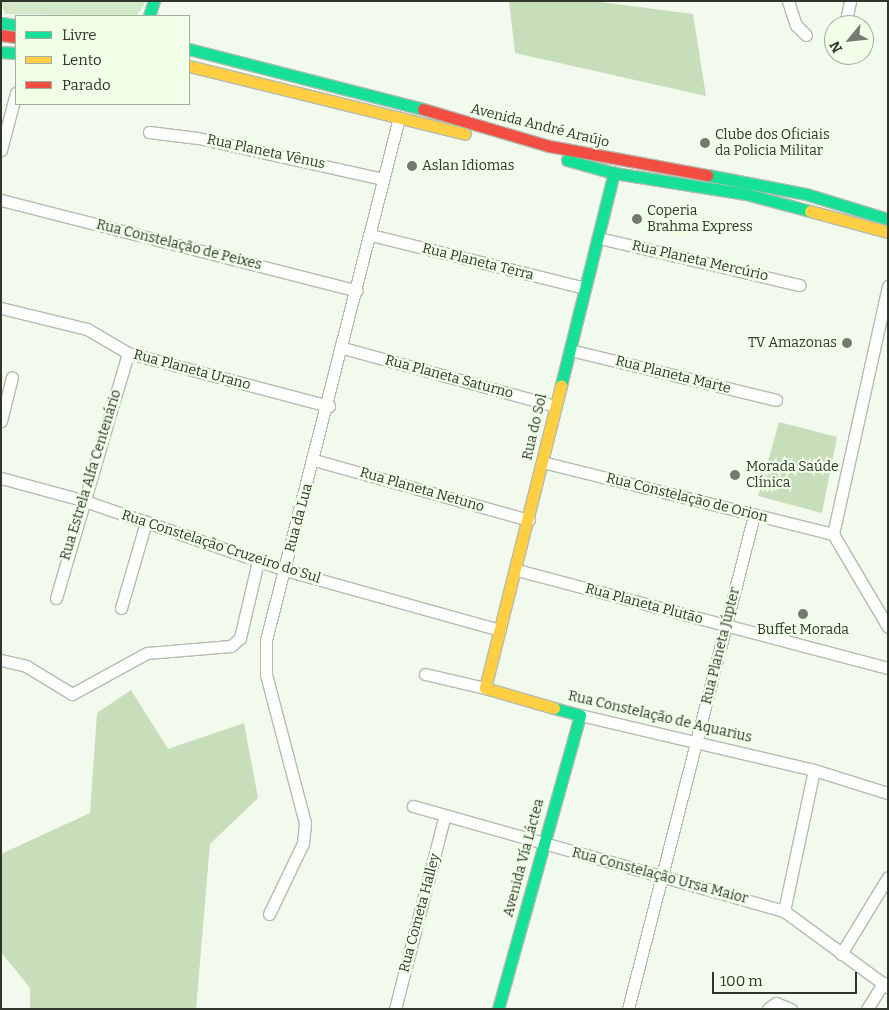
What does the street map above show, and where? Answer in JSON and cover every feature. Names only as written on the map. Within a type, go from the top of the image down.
[{"type":"main road","points":[[149,15],[154,1]]},
{"type":"main road","points":[[1,23],[15,24]]},
{"type":"main road","points":[[1,35],[15,37]]},
{"type":"main road","name":"Avenida André Araújo","points":[[190,49],[374,95],[549,146],[806,194],[888,219]]},
{"type":"main road","points":[[1,52],[15,53]]},
{"type":"main road","points":[[190,59],[208,67]]},
{"type":"main road","name":"Avenida André Araújo","points":[[190,66],[208,67],[287,94],[399,118],[614,173],[746,194],[888,232]]},
{"type":"main road","name":"Rua do Sol","points":[[485,688],[517,570],[555,406],[614,173]]},
{"type":"main road","name":"Rua Constelação de Aquarius","points":[[485,688],[580,714]]},
{"type":"main road","name":"Avenida Vía Láctea","points":[[498,1009],[580,714]]},
{"type":"street","points":[[788,1],[796,25],[806,35]]},
{"type":"street","points":[[846,15],[850,1]]},
{"type":"street","points":[[1,150],[15,97]]},
{"type":"street","name":"Rua da Lua","points":[[269,914],[302,843],[305,824],[265,663],[285,570],[329,406],[399,118]]},
{"type":"street","name":"Rua Planeta Vênus","points":[[149,132],[198,138],[383,179]]},
{"type":"street","name":"Rua Constelação de Peixes","points":[[1,200],[357,291]]},
{"type":"street","name":"Rua Planeta Terra","points":[[371,235],[585,288]]},
{"type":"street","name":"Rua Planeta Mercúrio","points":[[599,238],[800,285]]},
{"type":"street","points":[[888,286],[833,534],[888,626]]},
{"type":"street","name":"Rua Planeta Urano","points":[[1,308],[87,329],[128,354],[329,406]]},
{"type":"street","name":"Rua Planeta Saturno","points":[[342,348],[555,406]]},
{"type":"street","name":"Rua Planeta Marte","points":[[570,350],[776,400]]},
{"type":"street","name":"Rua Estrela Alfa Centenário","points":[[56,598],[82,500],[128,354]]},
{"type":"street","points":[[1,421],[12,377]]},
{"type":"street","name":"Rua Planeta Netuno","points":[[314,460],[529,520]]},
{"type":"street","name":"Rua Constelação de Orion","points":[[542,462],[833,534]]},
{"type":"street","name":"Rua Constelação Cruzeiro do Sul","points":[[1,478],[82,500],[285,570],[500,630]]},
{"type":"street","name":"Rua Planeta Júpter","points":[[628,1009],[698,741],[754,515]]},
{"type":"street","points":[[121,608],[146,522]]},
{"type":"street","points":[[1,660],[26,666],[72,694],[147,653],[231,646],[240,638],[258,561]]},
{"type":"street","name":"Rua Planeta Plutão","points":[[517,570],[726,627],[888,668]]},
{"type":"street","name":"Rua Constelação de Aquarius","points":[[425,674],[485,688]]},
{"type":"street","name":"Rua Constelação de Aquarius","points":[[580,714],[814,770],[888,793]]},
{"type":"street","points":[[784,911],[814,770]]},
{"type":"street","name":"Rua Constelação Ursa Maior","points":[[413,806],[444,818],[543,845],[662,874],[784,911],[885,985]]},
{"type":"street","name":"Rua Cometa Halley","points":[[394,1009],[444,818]]},
{"type":"street","points":[[841,954],[888,877]]},
{"type":"street","points":[[867,1009],[885,985]]},
{"type":"street","points":[[768,1009],[776,1003],[791,1009]]},
{"type":"green space","points":[[1,1],[146,1],[138,15],[5,14]]},
{"type":"green space","points":[[509,1],[593,1],[693,14],[706,96],[515,53]]},
{"type":"green space","points":[[779,422],[837,437],[822,513],[758,496]]},
{"type":"green space","points":[[131,690],[168,749],[244,723],[258,798],[210,844],[196,1009],[30,1009],[30,988],[1,952],[1,854],[90,813],[97,713]]},
{"type":"traffic: fast","points":[[149,15],[154,1]]},
{"type":"traffic: fast","points":[[1,23],[15,25]]},
{"type":"traffic: fast","points":[[190,49],[423,109]]},
{"type":"traffic: fast","points":[[1,52],[15,53]]},
{"type":"traffic: fast","points":[[567,160],[614,173],[746,194],[810,211]]},
{"type":"traffic: fast","points":[[561,385],[614,173]]},
{"type":"traffic: fast","points":[[707,175],[806,194],[888,219]]},
{"type":"traffic: fast","points":[[498,1009],[580,715],[554,708]]},
{"type":"traffic: slow","points":[[190,66],[465,134]]},
{"type":"traffic: slow","points":[[810,211],[888,232]]},
{"type":"traffic: slow","points":[[554,708],[485,688],[561,385]]},
{"type":"traffic: jam","points":[[1,35],[15,37]]},
{"type":"traffic: jam","points":[[423,109],[549,146],[707,175]]},
{"type":"place","name":"Clube dos Oficiais da Policia Militar","points":[[705,143]]},
{"type":"place","name":"Aslan Idiomas","points":[[412,166]]},
{"type":"place","name":"Coperia Brahma Express","points":[[637,219]]},
{"type":"place","name":"TV Amazonas","points":[[847,343]]},
{"type":"place","name":"Morada Saúde Clínica","points":[[735,475]]},
{"type":"place","name":"Buffet Morada","points":[[803,614]]}]
